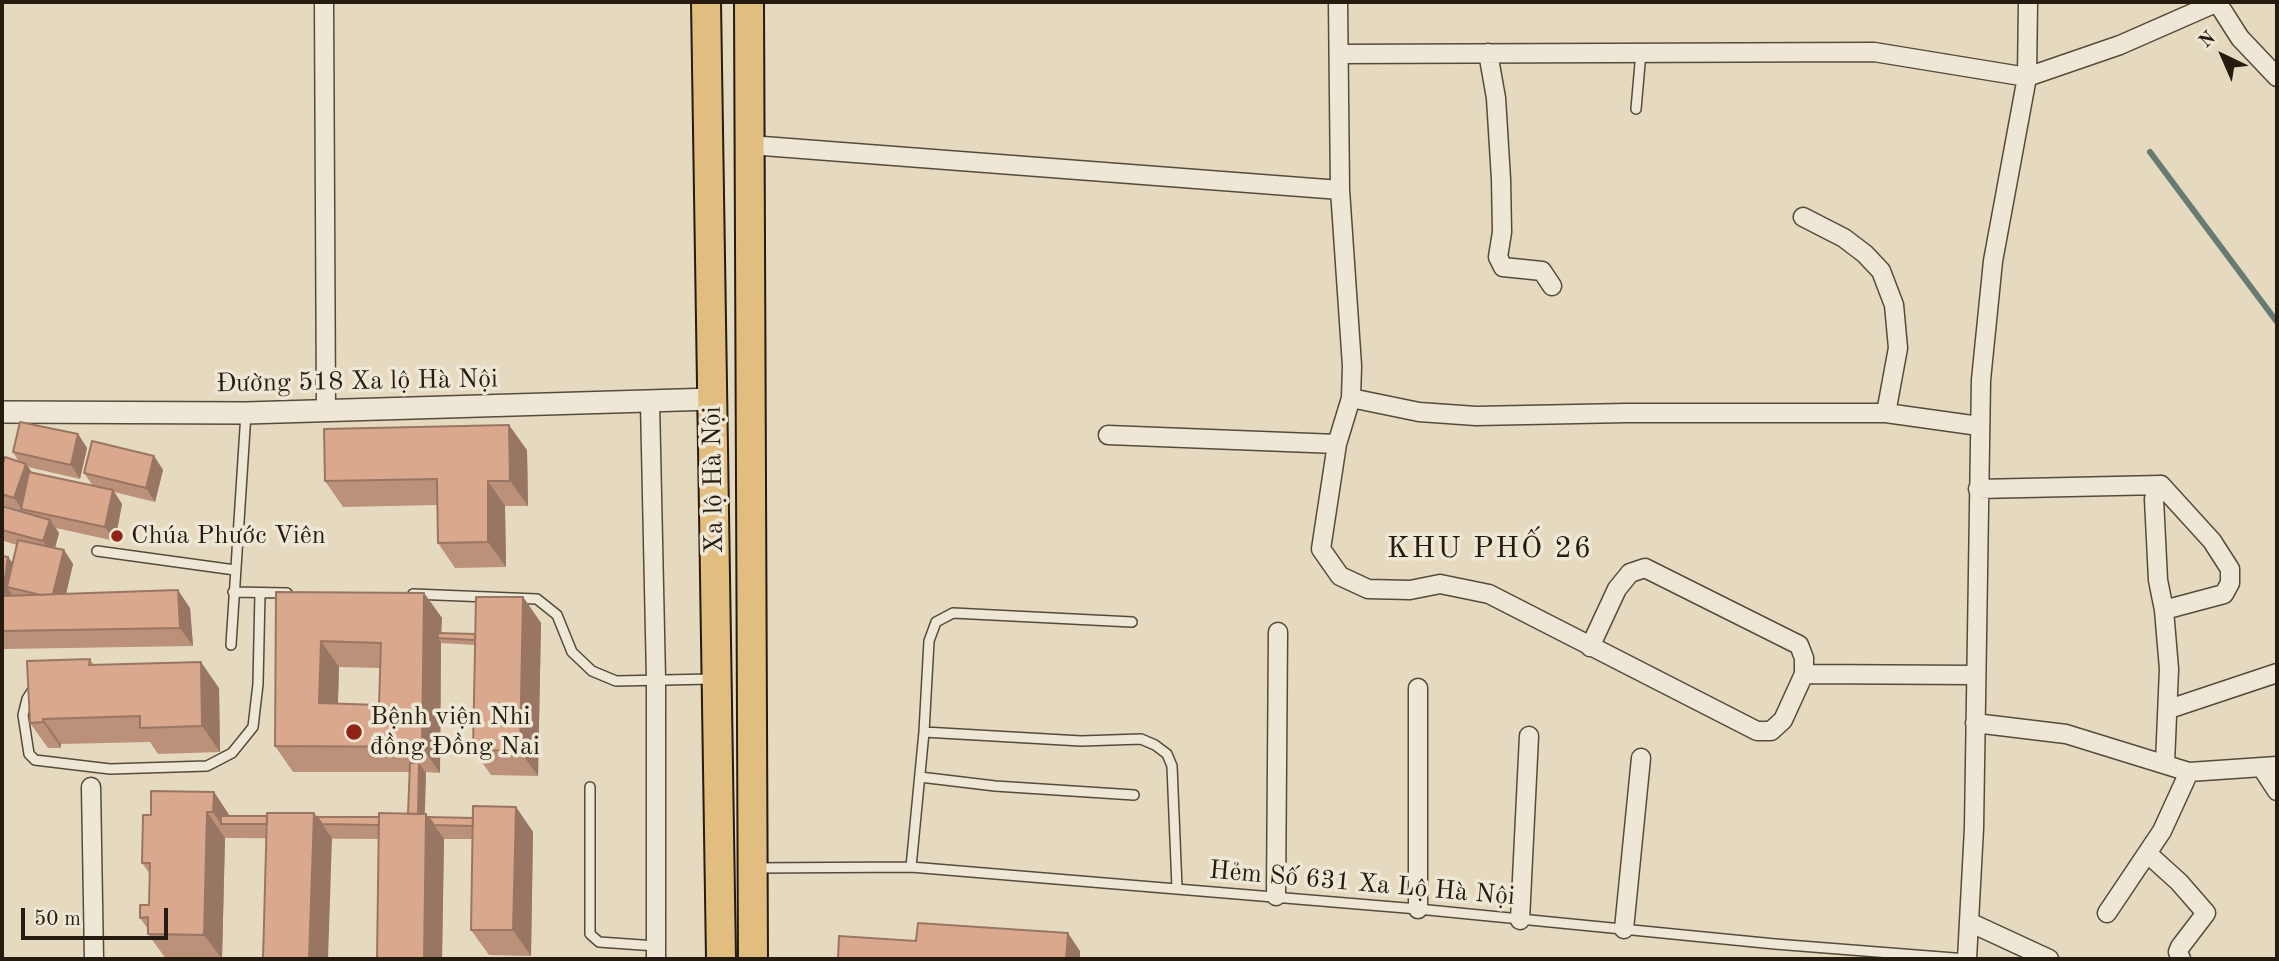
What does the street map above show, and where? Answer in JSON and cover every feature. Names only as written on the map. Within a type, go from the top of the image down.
[{"type":"highway","name":"Xa lộ Hà Nội","points":[[706,2],[720,959]]},
{"type":"highway","name":"Xa lộ Hà Nội","points":[[749,2],[753,959]]},
{"type":"street","points":[[324,2],[326,411]]},
{"type":"street","points":[[1338,2],[1340,190],[1352,366],[1351,398],[1337,444],[1321,549],[1340,576],[1368,589],[1409,590],[1440,584],[1466,587],[1489,594],[1590,647],[1757,730],[1771,731],[1783,720],[1804,674],[1804,658],[1799,645],[1645,568],[1630,573],[1617,589],[1590,647]]},
{"type":"street","points":[[1967,959],[1975,723],[1979,426],[1993,261],[2027,77],[2028,2]]},
{"type":"street","points":[[1339,54],[1874,52],[2027,77],[2120,45],[2218,2],[2240,38],[2277,77]]},
{"type":"street","points":[[1488,53],[1496,99],[1501,179],[1502,232],[1498,257],[1503,267],[1542,271],[1552,286]]},
{"type":"street","points":[[750,145],[1340,190]]},
{"type":"street","points":[[1803,217],[1844,238],[1881,271],[1894,305],[1898,348],[1886,413]]},
{"type":"street","points":[[1351,398],[1419,412],[1476,416],[1626,412],[1886,413],[1979,426]]},
{"type":"street","name":"Đường 518 Xa lộ Hà Nội","points":[[2,412],[246,413],[650,403],[713,399]]},
{"type":"street","points":[[650,403],[656,679],[656,953]]},
{"type":"street","points":[[1108,435],[1337,444]]},
{"type":"street","points":[[1978,489],[2161,485],[2212,541],[2230,569],[2230,583],[2224,594],[2164,610]]},
{"type":"street","points":[[2161,485],[2154,499],[2169,709],[2165,762]]},
{"type":"street","points":[[1276,896],[1278,632]]},
{"type":"street","points":[[2169,709],[2277,673]]},
{"type":"street","points":[[1804,674],[1974,675]]},
{"type":"street","points":[[1418,688],[1418,909]]},
{"type":"street","points":[[1975,723],[2066,734],[2165,762],[2189,772],[2269,767],[2277,791]]},
{"type":"street","points":[[1520,920],[1529,736]]},
{"type":"street","points":[[1624,929],[1641,758]]},
{"type":"street","points":[[2107,913],[2148,854],[2189,772]]},
{"type":"street","points":[[91,788],[94,959]]},
{"type":"street","points":[[2148,854],[2179,882],[2206,914],[2180,947],[2178,952],[2181,959]]},
{"type":"street","points":[[1969,922],[2049,959]]},
{"type":"lane","points":[[1636,109],[1641,52]]},
{"type":"lane","points":[[232,645],[233,593],[246,413]]},
{"type":"lane","points":[[97,551],[235,570]]},
{"type":"lane","points":[[233,593],[300,593]]},
{"type":"lane","points":[[39,682],[27,699],[23,715],[29,754],[35,760],[110,769],[207,766],[232,752],[253,727],[258,684],[260,593]]},
{"type":"lane","points":[[409,594],[537,599],[557,615],[572,652],[592,671],[616,681],[717,678]]},
{"type":"lane","points":[[911,867],[924,732],[929,640],[936,622],[953,613],[1132,622]]},
{"type":"lane","points":[[924,732],[1081,741],[1141,739],[1155,745],[1167,754],[1172,766],[1177,888]]},
{"type":"lane","points":[[920,777],[995,786],[1134,795]]},
{"type":"lane","points":[[590,788],[590,934],[598,942],[656,953]]},
{"type":"lane","name":"Hẻm Số 631 Xa Lộ Hà Nội","points":[[753,869],[911,867],[1276,896],[1967,959]]},
{"type":"building","points":[[20,422],[78,434],[71,465],[13,452]]},
{"type":"building","points":[[509,425],[510,481],[488,481],[488,542],[438,543],[437,479],[325,481],[324,429]]},
{"type":"building","points":[[92,441],[154,456],[146,488],[84,473]]},
{"type":"building","points":[[5,457],[26,464],[14,498],[2,494],[2,466]]},
{"type":"building","points":[[29,472],[113,490],[105,527],[21,509]]},
{"type":"building","points":[[2,506],[50,520],[43,541],[2,530]]},
{"type":"building","points":[[18,540],[64,550],[53,594],[41,595],[7,587]]},
{"type":"building","points":[[2,556],[8,557],[3,592],[2,592]]},
{"type":"building","points":[[178,590],[180,628],[2,631],[2,596]]},
{"type":"building","points":[[276,592],[424,593],[422,747],[275,746]],"holes":[[[321,641],[381,643],[379,705],[319,703]]]},
{"type":"building","points":[[476,597],[523,597],[520,751],[473,750]]},
{"type":"building","points":[[438,633],[475,634],[475,640],[438,638]]},
{"type":"building","points":[[90,659],[89,665],[201,662],[202,726],[140,728],[140,716],[43,719],[43,722],[30,723],[27,661]]},
{"type":"building","points":[[410,763],[419,763],[418,814],[408,814]]},
{"type":"building","points":[[151,791],[214,792],[213,812],[207,812],[204,935],[148,934],[148,917],[140,918],[140,905],[149,905],[150,863],[142,863],[143,815],[151,815]]},
{"type":"building","points":[[473,806],[516,807],[513,930],[471,930]]},
{"type":"building","points":[[267,813],[314,813],[309,959],[263,959]]},
{"type":"building","points":[[379,813],[426,814],[424,959],[377,959]]},
{"type":"building","points":[[221,816],[267,816],[267,824],[221,824]]},
{"type":"building","points":[[317,817],[379,817],[379,825],[322,824]]},
{"type":"building","points":[[428,817],[473,818],[473,826],[434,825]]},
{"type":"building","points":[[918,923],[1068,933],[1066,959],[838,959],[839,936],[916,941]]},
{"type":"waterway","points":[[2150,152],[2277,322]]},
{"type":"place","name":"Chúa Phước Viên","points":[[117,536]]},
{"type":"place","name":"Bệnh viện Nhi đồng Đồng Nai","points":[[354,732]]},
{"type":"district","name":"KHU PHỐ 26","points":[[1490,549]]}]
